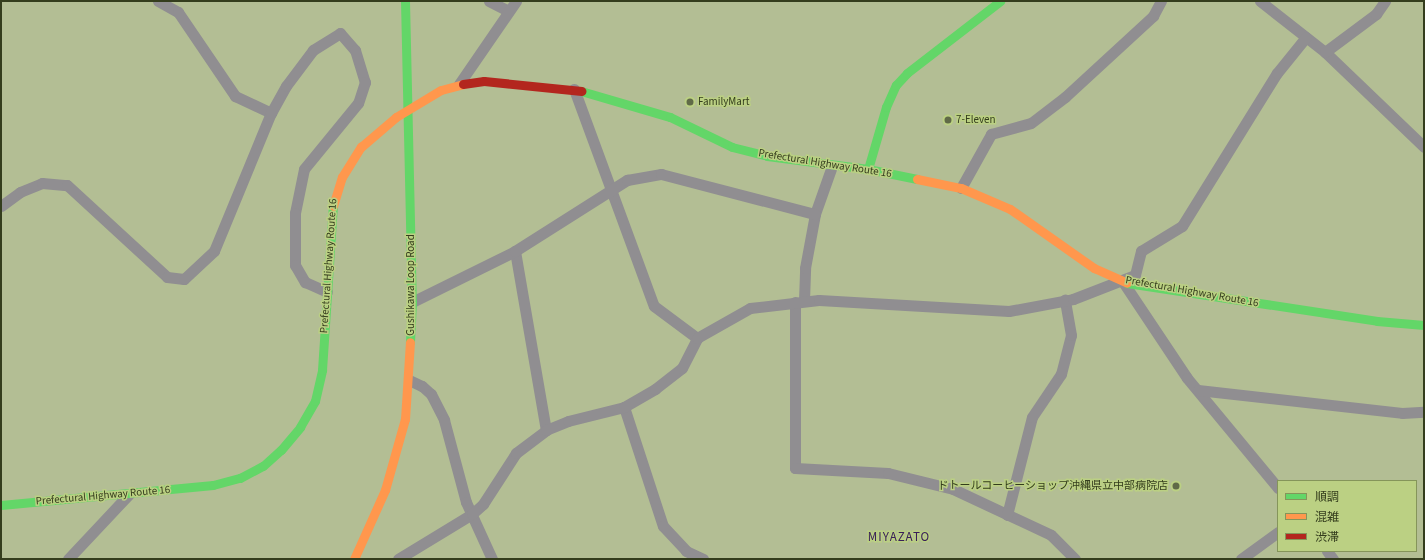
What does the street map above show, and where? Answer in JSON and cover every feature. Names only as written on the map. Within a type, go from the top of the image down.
[{"type":"main road","name":"Gushikawa Loop Road","points":[[354,559],[385,490],[405,419],[409,380],[412,302],[405,1]]},
{"type":"main road","points":[[868,169],[886,107],[896,85],[907,73],[1000,1]]},
{"type":"main road","name":"Prefectural Highway Route 16","points":[[1,505],[213,486],[240,478],[263,466],[281,450],[300,427],[314,401],[322,370],[335,192],[361,147],[408,109],[441,90],[458,84],[499,81],[574,90],[645,108],[732,147],[767,156],[832,166],[868,169],[961,188],[1010,209],[1094,268],[1123,282],[1369,320],[1424,325]]},
{"type":"street","points":[[158,1],[178,12],[235,96],[271,113]]},
{"type":"street","points":[[489,1],[509,11]]},
{"type":"street","points":[[458,84],[516,1]]},
{"type":"street","points":[[961,188],[991,134],[1031,123],[1065,97],[1153,16],[1161,1]]},
{"type":"street","points":[[1260,1],[1325,52],[1424,147]]},
{"type":"street","points":[[1325,52],[1376,14],[1385,1]]},
{"type":"street","points":[[1,206],[20,192],[42,183],[67,185],[167,277],[184,279],[214,251],[271,113],[286,86],[313,50],[340,33],[356,50],[365,82],[358,103],[304,169],[295,213],[295,265],[305,282],[327,292]]},
{"type":"street","points":[[398,559],[472,514],[483,504],[516,453],[546,430],[568,421],[624,407],[655,390],[682,368],[697,338],[750,308],[799,301],[1009,311],[1065,300],[1123,282],[1135,275],[1141,251],[1182,226],[1277,74],[1306,37]]},
{"type":"street","points":[[574,90],[610,192],[654,306],[697,338]]},
{"type":"street","points":[[832,166],[815,214],[799,301],[795,468],[888,473],[953,489],[1051,535],[1075,559]]},
{"type":"street","points":[[412,302],[516,251],[627,180],[661,174],[815,214]]},
{"type":"street","points":[[516,251],[546,430]]},
{"type":"street","points":[[1123,282],[1187,378],[1277,487]]},
{"type":"street","points":[[1007,515],[1032,418],[1061,374],[1071,335],[1065,300]]},
{"type":"street","points":[[409,380],[422,386],[431,394],[444,420],[472,514],[492,559]]},
{"type":"street","points":[[1198,390],[1402,413],[1424,412]]},
{"type":"street","points":[[624,407],[663,526],[686,551],[703,559]]},
{"type":"street","points":[[68,559],[129,494]]},
{"type":"street","points":[[1241,559],[1277,533]]},
{"type":"traffic: fast","points":[[405,1],[412,302],[410,342]]},
{"type":"traffic: fast","points":[[868,169],[886,107],[896,85],[907,73],[1000,1]]},
{"type":"traffic: fast","points":[[581,91],[670,117],[732,147],[767,156],[868,169],[917,179]]},
{"type":"traffic: fast","points":[[1,505],[213,485],[240,478],[263,466],[281,450],[300,427],[315,401],[322,370],[333,206]]},
{"type":"traffic: fast","points":[[1127,283],[1377,321],[1424,325]]},
{"type":"traffic: slow","points":[[333,206],[342,177],[361,147],[396,117],[441,90],[463,84]]},
{"type":"traffic: slow","points":[[917,179],[961,188],[1010,209],[1094,268],[1127,283]]},
{"type":"traffic: slow","points":[[354,559],[385,490],[405,419],[410,342]]},
{"type":"traffic: jam","points":[[463,84],[484,81],[581,91]]},
{"type":"place","name":"FamilyMart","points":[[690,102]]},
{"type":"place","name":"7-Eleven","points":[[948,120]]},
{"type":"place","name":"ドトールコーヒーショップ沖縄県立中部病院店","points":[[1176,486]]},
{"type":"district","name":"MIYAZATO","points":[[899,537]]}]
